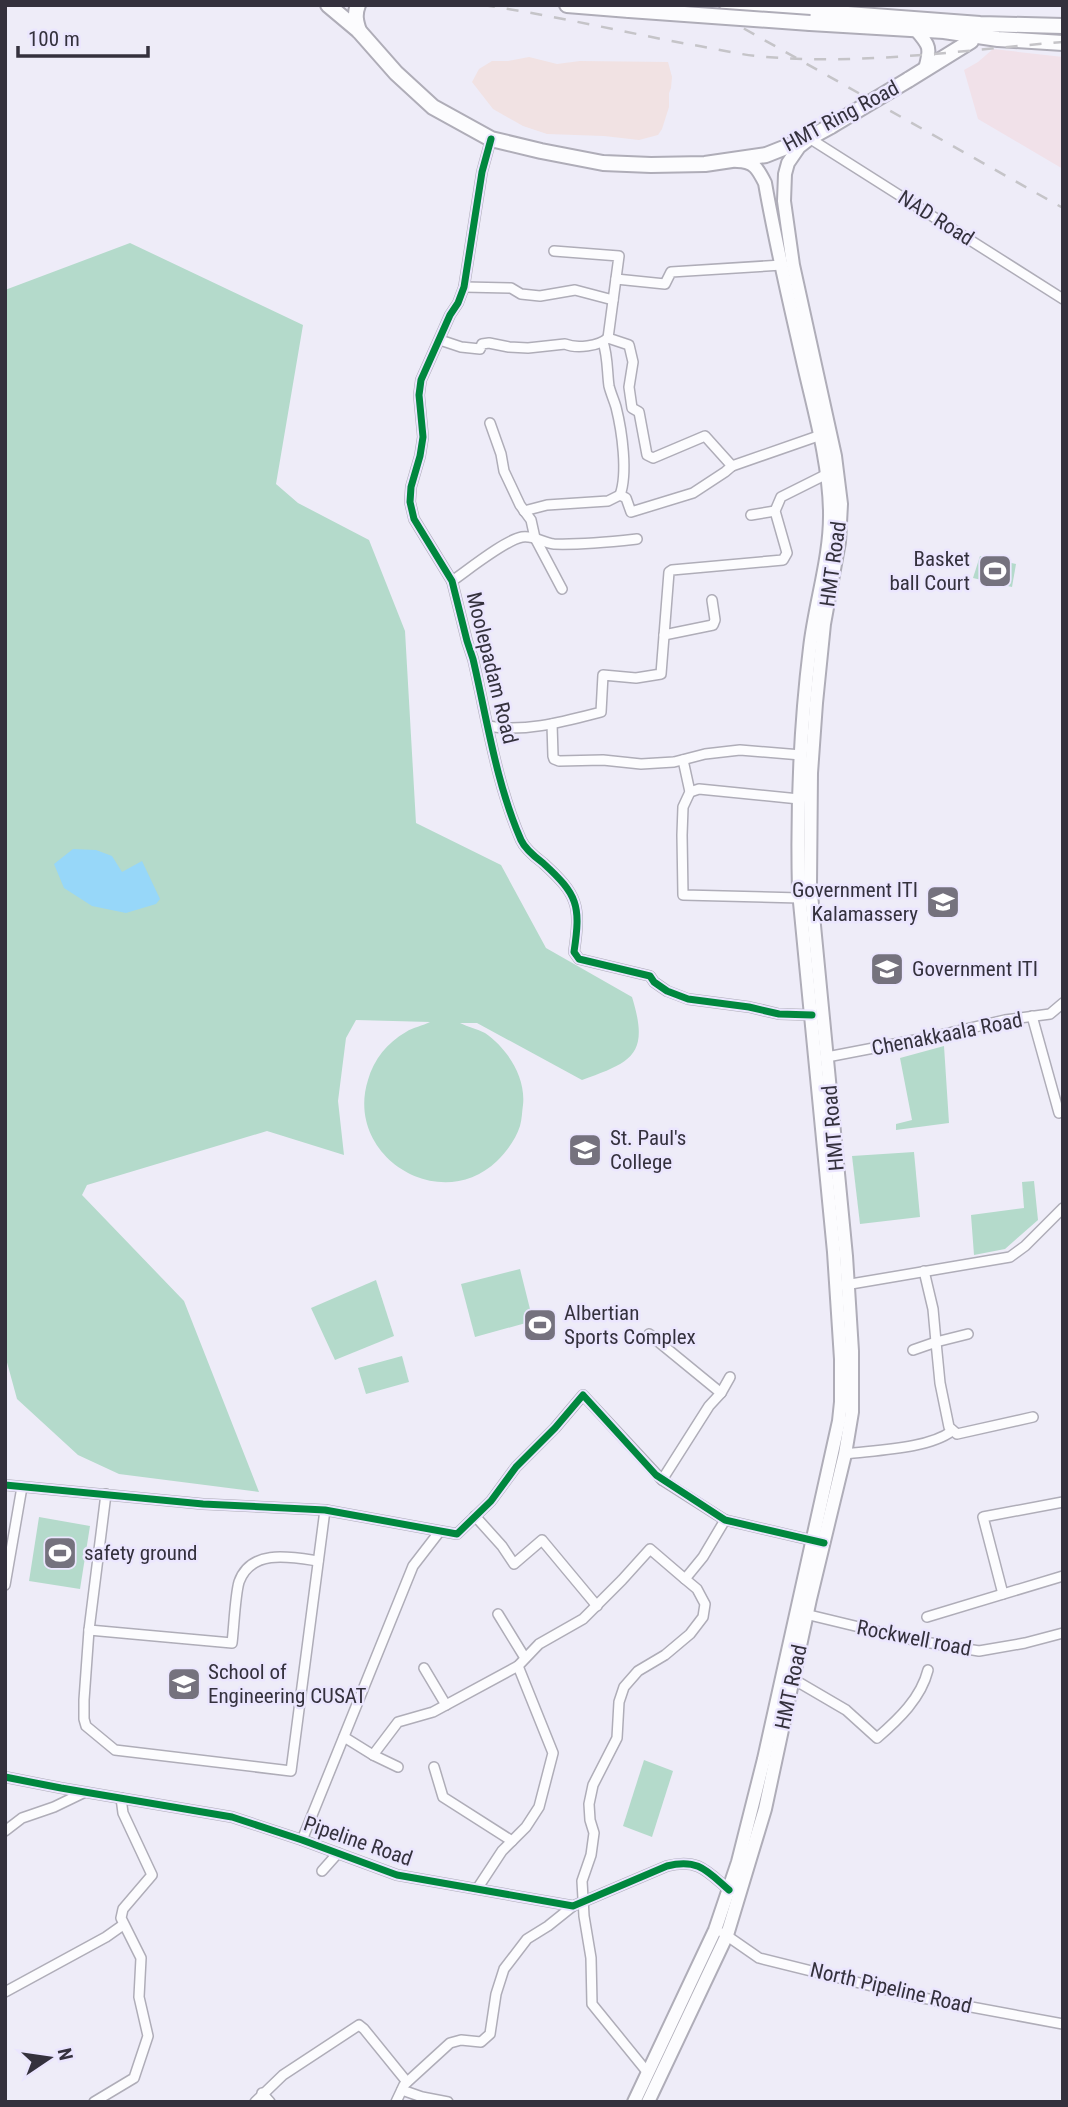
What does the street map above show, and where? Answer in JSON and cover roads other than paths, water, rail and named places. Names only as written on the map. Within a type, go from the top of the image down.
[{"type":"highway","name":"HMT Ring Road","points":[[328,5],[359,31],[396,73],[433,107],[491,139],[603,163],[678,166],[766,155],[831,126],[971,41],[971,34]]},
{"type":"highway","points":[[358,5],[355,22],[359,31]]},
{"type":"highway","points":[[567,5],[948,26],[1063,26]]},
{"type":"highway","points":[[727,5],[916,30],[948,26],[998,39],[1063,43]]},
{"type":"main road","points":[[916,30],[929,46],[925,69]]},
{"type":"main road","name":"HMT Road","points":[[809,138],[788,163],[784,201],[793,265],[835,456],[841,504],[839,542],[820,652],[811,773],[812,1015],[824,1089],[853,1381],[852,1412],[845,1454],[818,1541]]},
{"type":"main road","name":"HMT Road","points":[[733,161],[752,163],[765,183],[821,435],[827,474],[829,531],[810,645],[801,755],[798,840],[800,898],[812,956],[827,1058],[824,1089]]},
{"type":"main road","name":"HMT Road","points":[[635,2102],[721,1932],[729,1890],[802,1613],[818,1541],[841,1402],[842,1286]]},
{"type":"main road","name":"HMT Road","points":[[648,2102],[721,1932],[765,1809],[793,1679],[802,1613]]},
{"type":"street","name":"NAD Road","points":[[809,138],[1063,299]]},
{"type":"street","name":"Moolepadam Road","points":[[491,139],[482,173],[464,287],[421,380],[419,394],[423,437],[410,502],[414,519],[452,581],[501,780],[522,843],[573,897],[578,912],[574,952],[579,959],[650,975],[654,982],[667,991],[688,999],[779,1014],[812,1015]]},
{"type":"street","points":[[524,511],[547,505],[608,501],[620,495],[624,485],[622,440],[610,387],[606,353],[619,256],[554,251]]},
{"type":"street","points":[[616,279],[665,284],[671,272],[782,265]]},
{"type":"street","points":[[464,287],[511,288],[521,295],[540,296],[575,290],[613,300]]},
{"type":"street","points":[[440,340],[480,349],[482,344],[489,343],[528,348],[565,344],[571,347],[606,340],[629,345],[633,362],[629,387],[632,408],[639,412],[647,455],[653,458],[705,436],[732,466]]},
{"type":"street","points":[[490,423],[504,471],[531,520],[535,538],[562,589]]},
{"type":"street","points":[[620,495],[626,498],[631,512],[693,493],[732,466],[821,435]]},
{"type":"street","points":[[488,726],[503,728],[552,724],[601,712],[603,675],[636,678],[662,674],[668,575],[672,570],[783,560],[787,553],[775,511],[781,497],[827,474]]},
{"type":"street","points":[[751,515],[775,511]]},
{"type":"street","points":[[452,581],[518,538],[535,538],[551,544],[589,544],[637,539]]},
{"type":"street","points":[[664,635],[712,625],[715,620],[712,600]]},
{"type":"street","points":[[552,724],[553,756],[559,761],[603,760],[641,764],[740,750],[801,755]]},
{"type":"street","points":[[683,760],[690,792],[683,807],[683,895],[800,898]]},
{"type":"street","points":[[690,792],[699,789],[799,799]]},
{"type":"street","name":"Chenakkaala Road","points":[[827,1058],[1005,1020],[1050,1014],[1063,1003]]},
{"type":"street","points":[[1032,1017],[1059,1113]]},
{"type":"street","points":[[842,1286],[1010,1258],[1063,1208]]},
{"type":"street","points":[[925,1271],[933,1309],[940,1383],[949,1427],[957,1434],[1033,1418]]},
{"type":"street","points":[[913,1350],[968,1334]]},
{"type":"street","points":[[649,1335],[721,1393]]},
{"type":"street","points":[[662,1480],[730,1377]]},
{"type":"street","points":[[5,1485],[203,1504],[325,1510],[457,1534],[491,1501],[516,1467],[583,1395],[662,1480],[726,1520],[818,1541]]},
{"type":"street","points":[[845,1454],[922,1444],[939,1439],[952,1431]]},
{"type":"street","points":[[5,1585],[22,1487]]},
{"type":"street","points":[[106,1494],[89,1630],[84,1699],[86,1726],[115,1750],[291,1771],[325,1510]]},
{"type":"street","points":[[1003,1594],[983,1517],[1063,1502]]},
{"type":"street","points":[[475,1516],[504,1548],[514,1564],[542,1540],[597,1606]]},
{"type":"street","points":[[685,1579],[703,1557],[726,1520]]},
{"type":"street","points":[[302,1840],[413,1566],[440,1531]]},
{"type":"street","points":[[373,1755],[398,1722],[446,1705],[518,1666],[539,1644],[583,1619],[650,1549],[697,1589],[705,1604],[703,1617],[690,1634],[665,1655],[638,1671],[624,1687],[619,1702],[617,1738],[593,1785],[589,1804],[594,1833],[591,1855],[582,1881],[582,1901],[592,1958],[592,2004],[648,2073]]},
{"type":"street","points":[[89,1630],[232,1643],[240,1581],[249,1566],[265,1558],[288,1557],[318,1561]]},
{"type":"street","points":[[927,1617],[1063,1576]]},
{"type":"street","name":"Rockwell road","points":[[802,1613],[913,1640],[979,1651],[1063,1633]]},
{"type":"street","points":[[498,1614],[526,1658]]},
{"type":"street","points":[[477,1889],[502,1851],[526,1828],[539,1807],[553,1753],[518,1666]]},
{"type":"street","points":[[424,1668],[446,1705]]},
{"type":"street","points":[[793,1679],[846,1710],[877,1738],[903,1714],[925,1683],[928,1670]]},
{"type":"street","points":[[344,1737],[398,1767]]},
{"type":"street","points":[[434,1767],[443,1797],[512,1840]]},
{"type":"street","name":"Pipeline Road","points":[[5,1777],[232,1817],[397,1875],[573,1906]]},
{"type":"street","points":[[5,1831],[22,1818],[85,1792]]},
{"type":"street","points":[[94,2102],[134,2078],[148,2036],[139,1997],[141,1958],[121,1917],[123,1909],[152,1875],[123,1813],[121,1798]]},
{"type":"street","points":[[322,1871],[338,1853]]},
{"type":"street","points":[[396,2102],[404,2086],[450,2042],[481,2042],[490,2034],[496,1994],[504,1969],[527,1939],[573,1906],[680,1863],[703,1867],[729,1890]]},
{"type":"street","points":[[5,1992],[125,1928]]},
{"type":"street","name":"North Pipeline Road","points":[[721,1932],[759,1958],[912,1996],[1063,2024]]},
{"type":"street","points":[[255,2102],[283,2075],[359,2025],[404,2086],[422,2097],[448,2102]]},
{"type":"street","points":[[262,2093],[270,2102]]},
{"type":"water","points":[[73,849],[96,850],[112,856],[122,872],[142,861],[160,899],[156,904],[126,913],[92,906],[64,888],[54,864]]},
{"type":"railway","points":[[483,5],[766,57],[877,58],[1063,42]]},
{"type":"railway","points":[[702,5],[1063,208]]},
{"type":"place","name":"Basket ball Court","points":[[995,571]]},
{"type":"place","name":"Government ITI Kalamassery","points":[[943,902]]},
{"type":"place","name":"Government ITI","points":[[887,969]]},
{"type":"place","name":"St. Paul's College","points":[[585,1150]]},
{"type":"place","name":"Albertian Sports Complex","points":[[540,1325]]},
{"type":"place","name":"safety ground","points":[[60,1553]]},
{"type":"place","name":"School of Engineering CUSAT","points":[[184,1684]]}]
